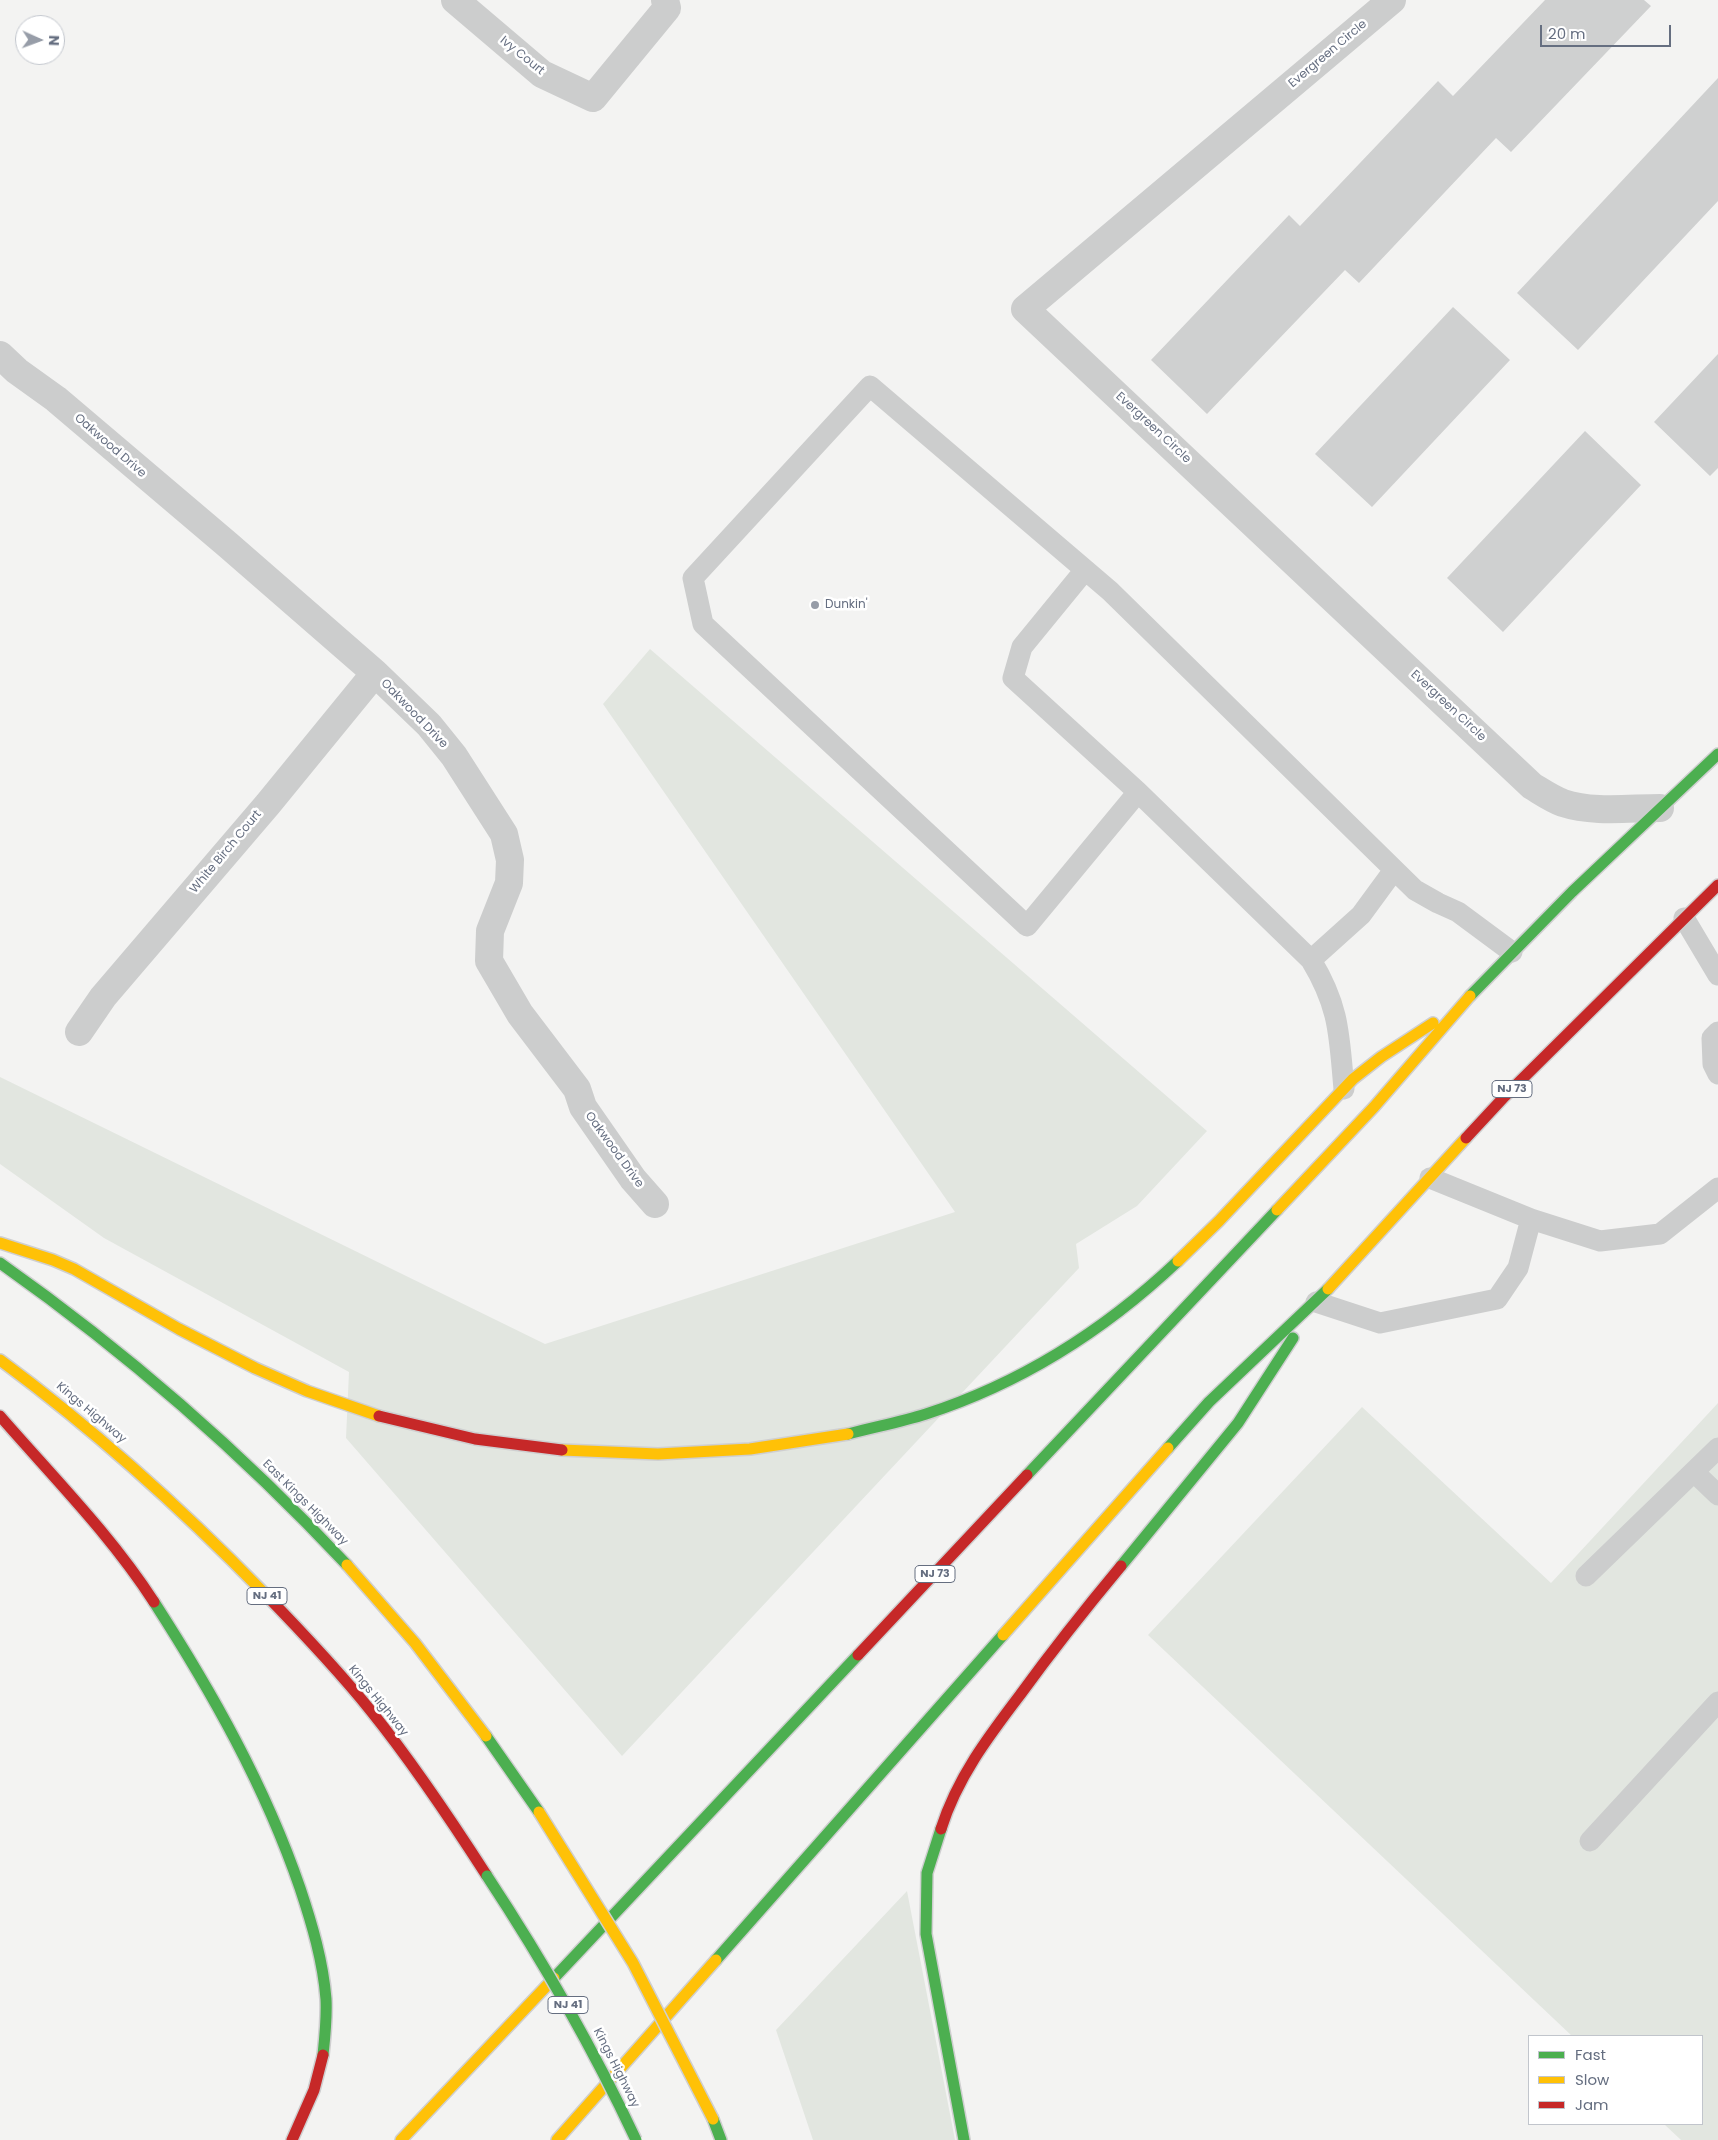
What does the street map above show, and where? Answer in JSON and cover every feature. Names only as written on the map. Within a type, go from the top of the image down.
[{"type":"main road","name":"NJ 73","points":[[401,2140],[1374,1108],[1463,1003],[1512,952],[1718,754]]},
{"type":"main road","name":"NJ 73","points":[[557,2140],[1209,1402],[1316,1302],[1505,1096],[1718,886]]},
{"type":"main road","points":[[0,1244],[68,1266],[204,1344],[262,1372],[354,1407],[420,1426],[480,1439],[548,1449],[609,1452],[669,1453],[779,1445],[830,1438],[920,1416],[963,1401],[1008,1382],[1049,1360],[1123,1308],[1188,1251],[1356,1077],[1463,1003]]},
{"type":"main road","name":"East Kings Highway","points":[[0,1264],[79,1320],[199,1420],[315,1532],[369,1589],[419,1649],[506,1763],[539,1812],[633,1963],[721,2140]]},
{"type":"main road","points":[[964,2140],[926,1924],[927,1873],[935,1841],[947,1810],[962,1777],[1026,1685],[1067,1631],[1238,1422],[1316,1302]]},
{"type":"main road","name":"Kings Highway","points":[[0,1360],[51,1397],[140,1472],[214,1542],[331,1664],[385,1729],[444,1810],[534,1947],[578,2024],[617,2098],[636,2140]]},
{"type":"main road","points":[[0,1416],[102,1534],[127,1565],[160,1612],[236,1740],[268,1806],[295,1873],[322,1960],[326,2002],[326,2038],[319,2075],[304,2117],[292,2140]]},
{"type":"street","name":"Ivy Court","points":[[455,0],[542,74],[593,98],[667,8],[664,0]]},
{"type":"street","name":"Evergreen Circle","points":[[1392,0],[1025,308],[1532,786],[1549,797],[1564,803],[1588,808],[1660,808]]},
{"type":"street","name":"Oakwood Drive","points":[[1,359],[228,545],[375,673],[429,726],[454,756],[504,834],[510,860],[509,883],[490,930],[489,961],[520,1014],[577,1089],[583,1107],[633,1179],[655,1204]]},
{"type":"street","name":"White Birch Court","points":[[80,1032],[103,997],[268,804],[375,673]]},
{"type":"lane","points":[[1138,792],[1026,926],[703,624],[693,578],[870,386],[1110,591],[1416,890],[1438,904],[1458,912],[1512,952]]},
{"type":"lane","points":[[1085,570],[1022,647],[1012,678],[1138,792],[1311,960],[1324,982],[1334,1006],[1338,1024],[1344,1089]]},
{"type":"lane","points":[[1311,960],[1360,915],[1394,870]]},
{"type":"lane","points":[[1684,918],[1718,975]]},
{"type":"lane","points":[[1718,1032],[1712,1038],[1713,1064],[1718,1074]]},
{"type":"lane","points":[[1430,1178],[1531,1219],[1600,1241],[1660,1234],[1718,1188]]},
{"type":"lane","points":[[1316,1302],[1380,1324],[1497,1300],[1518,1268],[1531,1219]]},
{"type":"lane","points":[[1586,1576],[1718,1448]]},
{"type":"lane","points":[[1694,1472],[1718,1495]]},
{"type":"lane","points":[[1590,1840],[1718,1702]]},
{"type":"shaded area","points":[[650,649],[1207,1131],[1137,1206],[1076,1244],[1079,1268],[622,1756],[346,1438],[349,1372],[104,1238],[0,1164],[0,1077],[545,1344],[955,1212],[603,704]]},
{"type":"shaded area","points":[[1718,1403],[1718,2140],[1681,2140],[1665,2125],[1703,2125],[1703,2035],[1571,2035],[1148,1635],[1362,1407],[1551,1583]]},
{"type":"shaded area","points":[[907,1891],[955,2140],[813,2140],[776,2030]]},
{"type":"building","points":[[1545,0],[1644,0],[1651,6],[1511,152],[1496,138],[1359,283],[1345,270],[1207,414],[1151,360],[1289,215],[1300,226],[1438,81],[1453,96]]},
{"type":"building","points":[[1718,78],[1718,201],[1578,350],[1517,293]]},
{"type":"building","points":[[1453,307],[1510,360],[1372,507],[1315,454]]},
{"type":"building","points":[[1718,354],[1718,468],[1710,476],[1654,422]]},
{"type":"building","points":[[1585,431],[1641,485],[1503,632],[1447,578]]},
{"type":"traffic: fast","points":[[1470,996],[1572,892],[1718,754]]},
{"type":"traffic: fast","points":[[1027,1475],[1277,1210]]},
{"type":"traffic: fast","points":[[848,1434],[926,1414],[996,1387],[1029,1370],[1091,1332],[1121,1310],[1178,1261]]},
{"type":"traffic: fast","points":[[0,1263],[92,1332],[181,1405],[266,1483],[347,1565]]},
{"type":"traffic: fast","points":[[1168,1448],[1209,1402],[1328,1289]]},
{"type":"traffic: fast","points":[[1121,1566],[1238,1423],[1293,1338]]},
{"type":"traffic: fast","points":[[154,1602],[236,1740],[271,1813],[286,1850],[309,1915],[325,1985],[326,2027],[323,2055]]},
{"type":"traffic: fast","points":[[716,1960],[1003,1635]]},
{"type":"traffic: fast","points":[[554,1978],[858,1655]]},
{"type":"traffic: fast","points":[[486,1736],[539,1812]]},
{"type":"traffic: fast","points":[[941,1829],[927,1873],[926,1934],[964,2140]]},
{"type":"traffic: fast","points":[[487,1876],[528,1940],[566,2005],[636,2140]]},
{"type":"traffic: fast","points":[[713,2119],[721,2140]]},
{"type":"traffic: slow","points":[[1277,1210],[1374,1107],[1470,996]]},
{"type":"traffic: slow","points":[[1178,1261],[1219,1221],[1353,1079],[1381,1057],[1433,1023]]},
{"type":"traffic: slow","points":[[1328,1289],[1466,1138]]},
{"type":"traffic: slow","points":[[0,1243],[53,1260],[74,1269],[179,1329],[255,1368],[307,1391],[379,1416]]},
{"type":"traffic: slow","points":[[0,1360],[70,1414],[137,1471],[264,1593]]},
{"type":"traffic: slow","points":[[562,1450],[658,1454],[750,1449],[848,1434]]},
{"type":"traffic: slow","points":[[1003,1635],[1168,1448]]},
{"type":"traffic: slow","points":[[347,1565],[415,1643],[486,1736]]},
{"type":"traffic: slow","points":[[539,1812],[633,1963],[713,2119]]},
{"type":"traffic: slow","points":[[557,2140],[716,1960]]},
{"type":"traffic: slow","points":[[401,2140],[554,1978]]},
{"type":"traffic: jam","points":[[1466,1138],[1505,1096],[1718,885]]},
{"type":"traffic: jam","points":[[0,1416],[100,1529],[154,1602]]},
{"type":"traffic: jam","points":[[379,1416],[475,1439],[562,1450]]},
{"type":"traffic: jam","points":[[858,1655],[1027,1475]]},
{"type":"traffic: jam","points":[[941,1829],[956,1792],[985,1742],[1057,1646],[1121,1566]]},
{"type":"traffic: jam","points":[[264,1593],[332,1666],[387,1731],[460,1834],[487,1876]]},
{"type":"traffic: jam","points":[[292,2140],[314,2090],[323,2055]]},
{"type":"place","name":"Dunkin'","points":[[815,605]]}]
